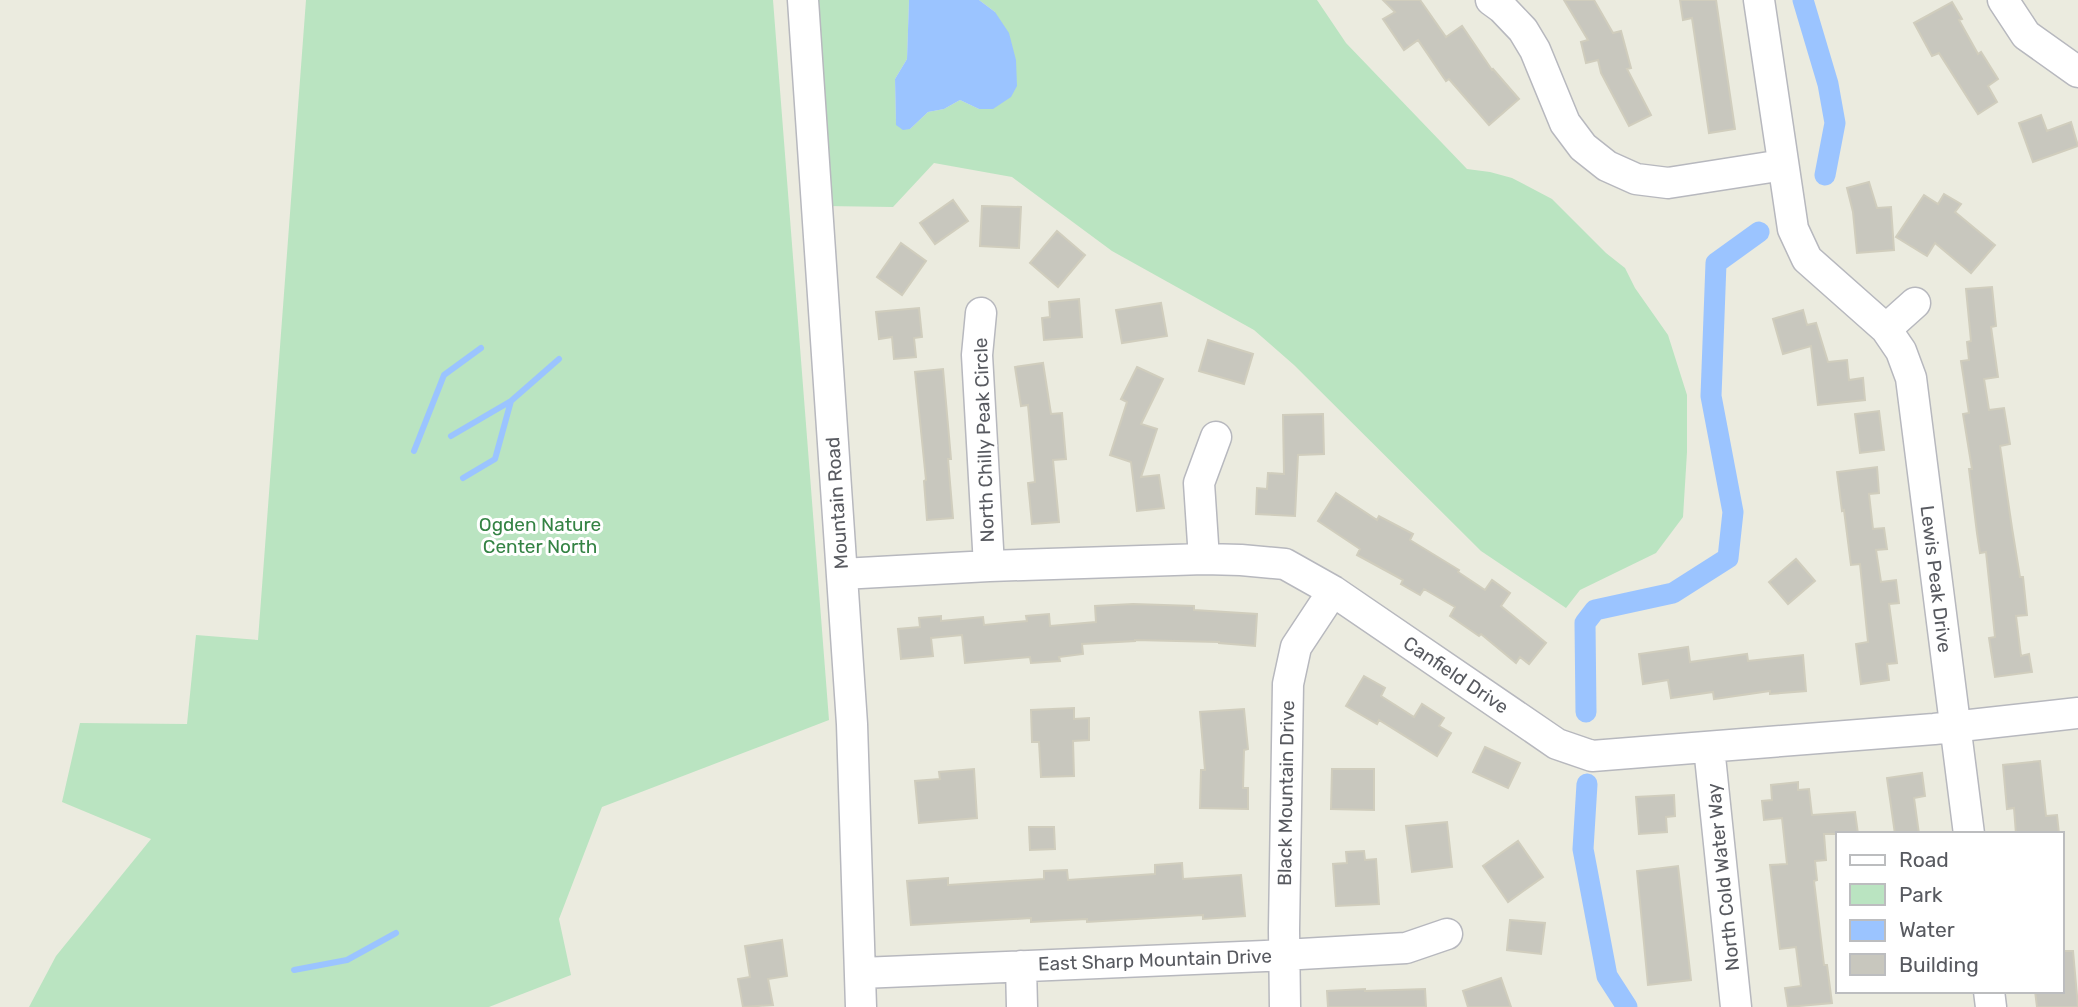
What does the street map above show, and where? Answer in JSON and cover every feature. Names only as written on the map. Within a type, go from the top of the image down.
[{"type":"street","name":"Mountain Road","points":[[803,0],[852,724],[861,1007]]},
{"type":"street","points":[[1491,0],[1523,30],[1535,50],[1565,123],[1583,147],[1607,166],[1636,179],[1668,183],[1783,165]]},
{"type":"street","name":"Lewis Peak Drive","points":[[1759,0],[1793,229],[1808,259],[1886,329],[1900,351],[1910,378],[1969,832]]},
{"type":"street","points":[[2003,0],[2026,35],[2078,72]]},
{"type":"street","points":[[1886,329],[1915,303]]},
{"type":"street","name":"North Chilly Peak Circle","points":[[981,313],[977,355],[989,566]]},
{"type":"street","points":[[1204,559],[1199,483],[1216,437]]},
{"type":"street","name":"Canfield Drive","points":[[842,574],[1204,559],[1285,564],[1333,591],[1557,744],[1592,756],[1955,727],[2078,713]]},
{"type":"street","name":"Black Mountain Drive","points":[[1285,1007],[1288,684],[1296,647],[1333,591]]},
{"type":"street","name":"North Cold Water Way","points":[[1709,747],[1736,1007]]},
{"type":"street","name":"East Sharp Mountain Drive","points":[[861,973],[1406,948],[1447,934]]},
{"type":"street","points":[[1021,965],[1022,1007]]},
{"type":"green space","name":"Ogden Nature Center North","points":[[306,0],[773,0],[829,720],[602,807],[559,919],[571,975],[489,1007],[29,1007],[56,956],[151,839],[62,802],[80,723],[187,724],[196,635],[258,640]]},
{"type":"green space","points":[[811,0],[909,0],[907,59],[895,79],[896,124],[910,129],[928,112],[944,109],[960,100],[979,109],[995,12],[979,0],[1317,0],[1346,43],[1467,169],[1512,178],[1552,199],[1606,253],[1625,268],[1635,288],[1668,335],[1687,395],[1683,517],[1656,553],[1580,590],[1566,608],[1481,551],[1294,365],[1254,330],[1112,251],[1012,177],[934,163],[893,207],[825,206]]},
{"type":"water","points":[[909,0],[979,0],[995,12],[1009,33],[1016,60],[1017,86],[1011,97],[993,109],[979,109],[960,100],[944,109],[928,112],[910,129],[903,130],[896,125],[895,79],[907,59]]},
{"type":"building","points":[[1383,0],[1420,0],[1446,37],[1462,26],[1492,70],[1519,99],[1489,125],[1449,79],[1446,81],[1418,40],[1404,50],[1383,19],[1395,12]]},
{"type":"building","points":[[1564,0],[1594,0],[1613,33],[1621,31],[1631,68],[1627,69],[1651,115],[1629,126],[1601,73],[1598,60],[1586,63],[1581,42],[1588,40]]},
{"type":"building","points":[[1680,0],[1716,0],[1735,129],[1709,133],[1692,18],[1683,20]]},
{"type":"building","points":[[1952,2],[1978,54],[1981,52],[1998,79],[1988,86],[1997,102],[1978,114],[1939,53],[1932,56],[1914,23]]},
{"type":"building","points":[[2041,115],[2047,131],[2071,122],[2078,146],[2033,162],[2019,123]]},
{"type":"building","points":[[1869,182],[1877,208],[1891,207],[1894,250],[1857,253],[1853,212],[1847,188]]},
{"type":"building","points":[[1944,194],[1961,204],[1955,212],[1995,245],[1971,273],[1935,243],[1927,256],[1896,237],[1924,195],[1938,204]]},
{"type":"building","points":[[953,200],[968,221],[935,244],[920,223]]},
{"type":"building","points":[[982,206],[1021,207],[1019,248],[980,246]]},
{"type":"building","points":[[1057,231],[1085,255],[1058,287],[1030,263]]},
{"type":"building","points":[[901,243],[926,261],[902,295],[877,277]]},
{"type":"building","points":[[1992,287],[1996,326],[1991,327],[1998,377],[1984,379],[1989,410],[2004,408],[2010,444],[2000,446],[2027,615],[2016,616],[2021,656],[2029,654],[2032,672],[1995,677],[1989,638],[1995,637],[1986,552],[1980,553],[1977,533],[1969,469],[1972,469],[1963,414],[1969,413],[1961,361],[1969,360],[1967,342],[1971,341],[1966,289]]},
{"type":"building","points":[[1079,299],[1082,337],[1044,340],[1042,318],[1050,317],[1049,302]]},
{"type":"building","points":[[1161,303],[1167,336],[1122,343],[1116,310]]},
{"type":"building","points":[[919,308],[922,337],[914,338],[916,357],[894,359],[892,337],[879,339],[876,312]]},
{"type":"building","points":[[1803,310],[1807,325],[1816,323],[1828,362],[1847,360],[1849,380],[1863,378],[1865,400],[1818,405],[1811,346],[1783,354],[1773,319]]},
{"type":"building","points":[[1208,340],[1253,354],[1244,384],[1199,371]]},
{"type":"building","points":[[1043,363],[1051,414],[1062,413],[1066,459],[1053,460],[1059,522],[1032,524],[1028,483],[1035,482],[1028,405],[1021,406],[1015,367]]},
{"type":"building","points":[[1137,367],[1163,379],[1141,424],[1157,429],[1141,477],[1159,475],[1164,508],[1137,511],[1131,462],[1110,455],[1127,402],[1121,399]]},
{"type":"building","points":[[943,369],[953,518],[927,520],[926,480],[915,372]]},
{"type":"building","points":[[1879,411],[1884,450],[1860,453],[1855,414]]},
{"type":"building","points":[[1323,414],[1324,454],[1298,455],[1295,516],[1256,514],[1257,488],[1267,489],[1268,473],[1284,474],[1283,415]]},
{"type":"building","points":[[1877,467],[1879,493],[1869,494],[1873,529],[1884,528],[1887,549],[1876,550],[1881,582],[1896,580],[1899,603],[1889,604],[1897,663],[1887,664],[1889,680],[1861,684],[1856,644],[1868,642],[1860,564],[1851,565],[1837,472]]},
{"type":"building","points":[[1336,493],[1377,520],[1379,516],[1413,534],[1410,540],[1459,570],[1458,572],[1485,590],[1492,580],[1510,593],[1501,606],[1546,643],[1529,664],[1520,657],[1516,663],[1481,634],[1479,636],[1450,616],[1455,607],[1424,589],[1420,595],[1401,584],[1403,580],[1357,555],[1360,549],[1318,521]]},
{"type":"building","points":[[1796,559],[1815,581],[1788,604],[1769,582]]},
{"type":"building","points":[[1095,606],[1194,606],[1194,610],[1257,614],[1255,646],[1219,642],[1135,640],[1082,644],[1083,654],[1059,657],[1060,661],[1031,663],[1030,657],[965,663],[962,635],[931,638],[933,656],[901,659],[898,629],[920,627],[919,618],[941,616],[941,621],[983,617],[984,625],[1027,621],[1026,616],[1049,614],[1050,626],[1096,622]]},
{"type":"building","points":[[1688,647],[1690,662],[1747,654],[1748,661],[1803,655],[1806,691],[1770,694],[1770,691],[1714,699],[1713,692],[1671,698],[1668,680],[1643,684],[1639,654]]},
{"type":"building","points":[[1364,676],[1385,688],[1381,696],[1414,717],[1422,704],[1444,718],[1439,726],[1451,733],[1437,756],[1379,720],[1377,724],[1346,706]]},
{"type":"building","points":[[1074,708],[1074,719],[1089,718],[1089,740],[1073,741],[1074,776],[1041,777],[1039,742],[1032,742],[1031,710]]},
{"type":"building","points":[[1244,709],[1248,749],[1244,750],[1243,788],[1248,788],[1248,809],[1200,808],[1201,770],[1205,770],[1200,712]]},
{"type":"building","points":[[1485,747],[1520,763],[1508,788],[1473,772]]},
{"type":"building","points":[[2040,761],[2046,816],[2057,815],[2059,832],[2016,832],[2014,808],[2007,809],[2003,765]]},
{"type":"building","points":[[974,769],[977,818],[919,823],[915,781],[940,779],[939,772]]},
{"type":"building","points":[[1332,769],[1374,769],[1374,810],[1331,809]]},
{"type":"building","points":[[1922,773],[1925,796],[1914,798],[1919,832],[1895,832],[1887,778]]},
{"type":"building","points":[[1798,782],[1798,790],[1809,789],[1812,815],[1855,812],[1858,832],[1824,834],[1826,860],[1815,861],[1817,880],[1814,881],[1824,965],[1827,965],[1832,1003],[1788,1007],[1785,988],[1801,986],[1796,947],[1780,949],[1770,865],[1787,864],[1782,818],[1764,820],[1762,801],[1772,800],[1771,785]]},
{"type":"building","points":[[1674,795],[1675,816],[1666,817],[1667,832],[1639,834],[1636,797]]},
{"type":"building","points":[[1447,822],[1452,867],[1412,872],[1406,826]]},
{"type":"building","points":[[1029,827],[1054,827],[1055,849],[1030,850]]},
{"type":"building","points":[[1518,841],[1543,877],[1508,902],[1483,866]]},
{"type":"building","points":[[1364,851],[1365,860],[1376,859],[1379,904],[1336,906],[1333,864],[1347,863],[1346,852]]},
{"type":"building","points":[[1182,863],[1183,879],[1241,875],[1245,916],[1203,919],[1203,915],[1087,922],[1087,919],[1031,922],[1031,918],[911,925],[907,881],[948,878],[948,885],[1044,879],[1044,871],[1067,870],[1068,880],[1155,874],[1155,865]]},
{"type":"building","points":[[1678,866],[1691,980],[1648,985],[1637,871]]},
{"type":"building","points":[[1510,920],[1545,923],[1541,954],[1507,950]]},
{"type":"building","points":[[782,940],[787,976],[768,979],[773,1005],[743,1007],[738,979],[750,977],[745,946]]},
{"type":"building","points":[[2064,951],[2073,951],[2078,1007],[2037,1007],[2035,993],[2064,993]]},
{"type":"building","points":[[1501,978],[1511,1007],[1468,1007],[1463,991]]},
{"type":"building","points":[[1425,989],[1426,1007],[1328,1007],[1327,991]]},
{"type":"waterway","points":[[1803,0],[1828,84],[1835,123],[1825,175]]},
{"type":"waterway","points":[[1586,712],[1585,623],[1595,610],[1673,593],[1728,558],[1733,512],[1711,396],[1716,263],[1759,232]]},
{"type":"waterway","points":[[414,451],[444,375],[481,348]]},
{"type":"waterway","points":[[463,478],[495,459],[511,401],[559,359]]},
{"type":"waterway","points":[[451,436],[511,401]]},
{"type":"waterway","points":[[1587,784],[1583,849],[1607,976],[1627,1007]]},
{"type":"waterway","points":[[294,970],[347,960],[396,933]]}]
